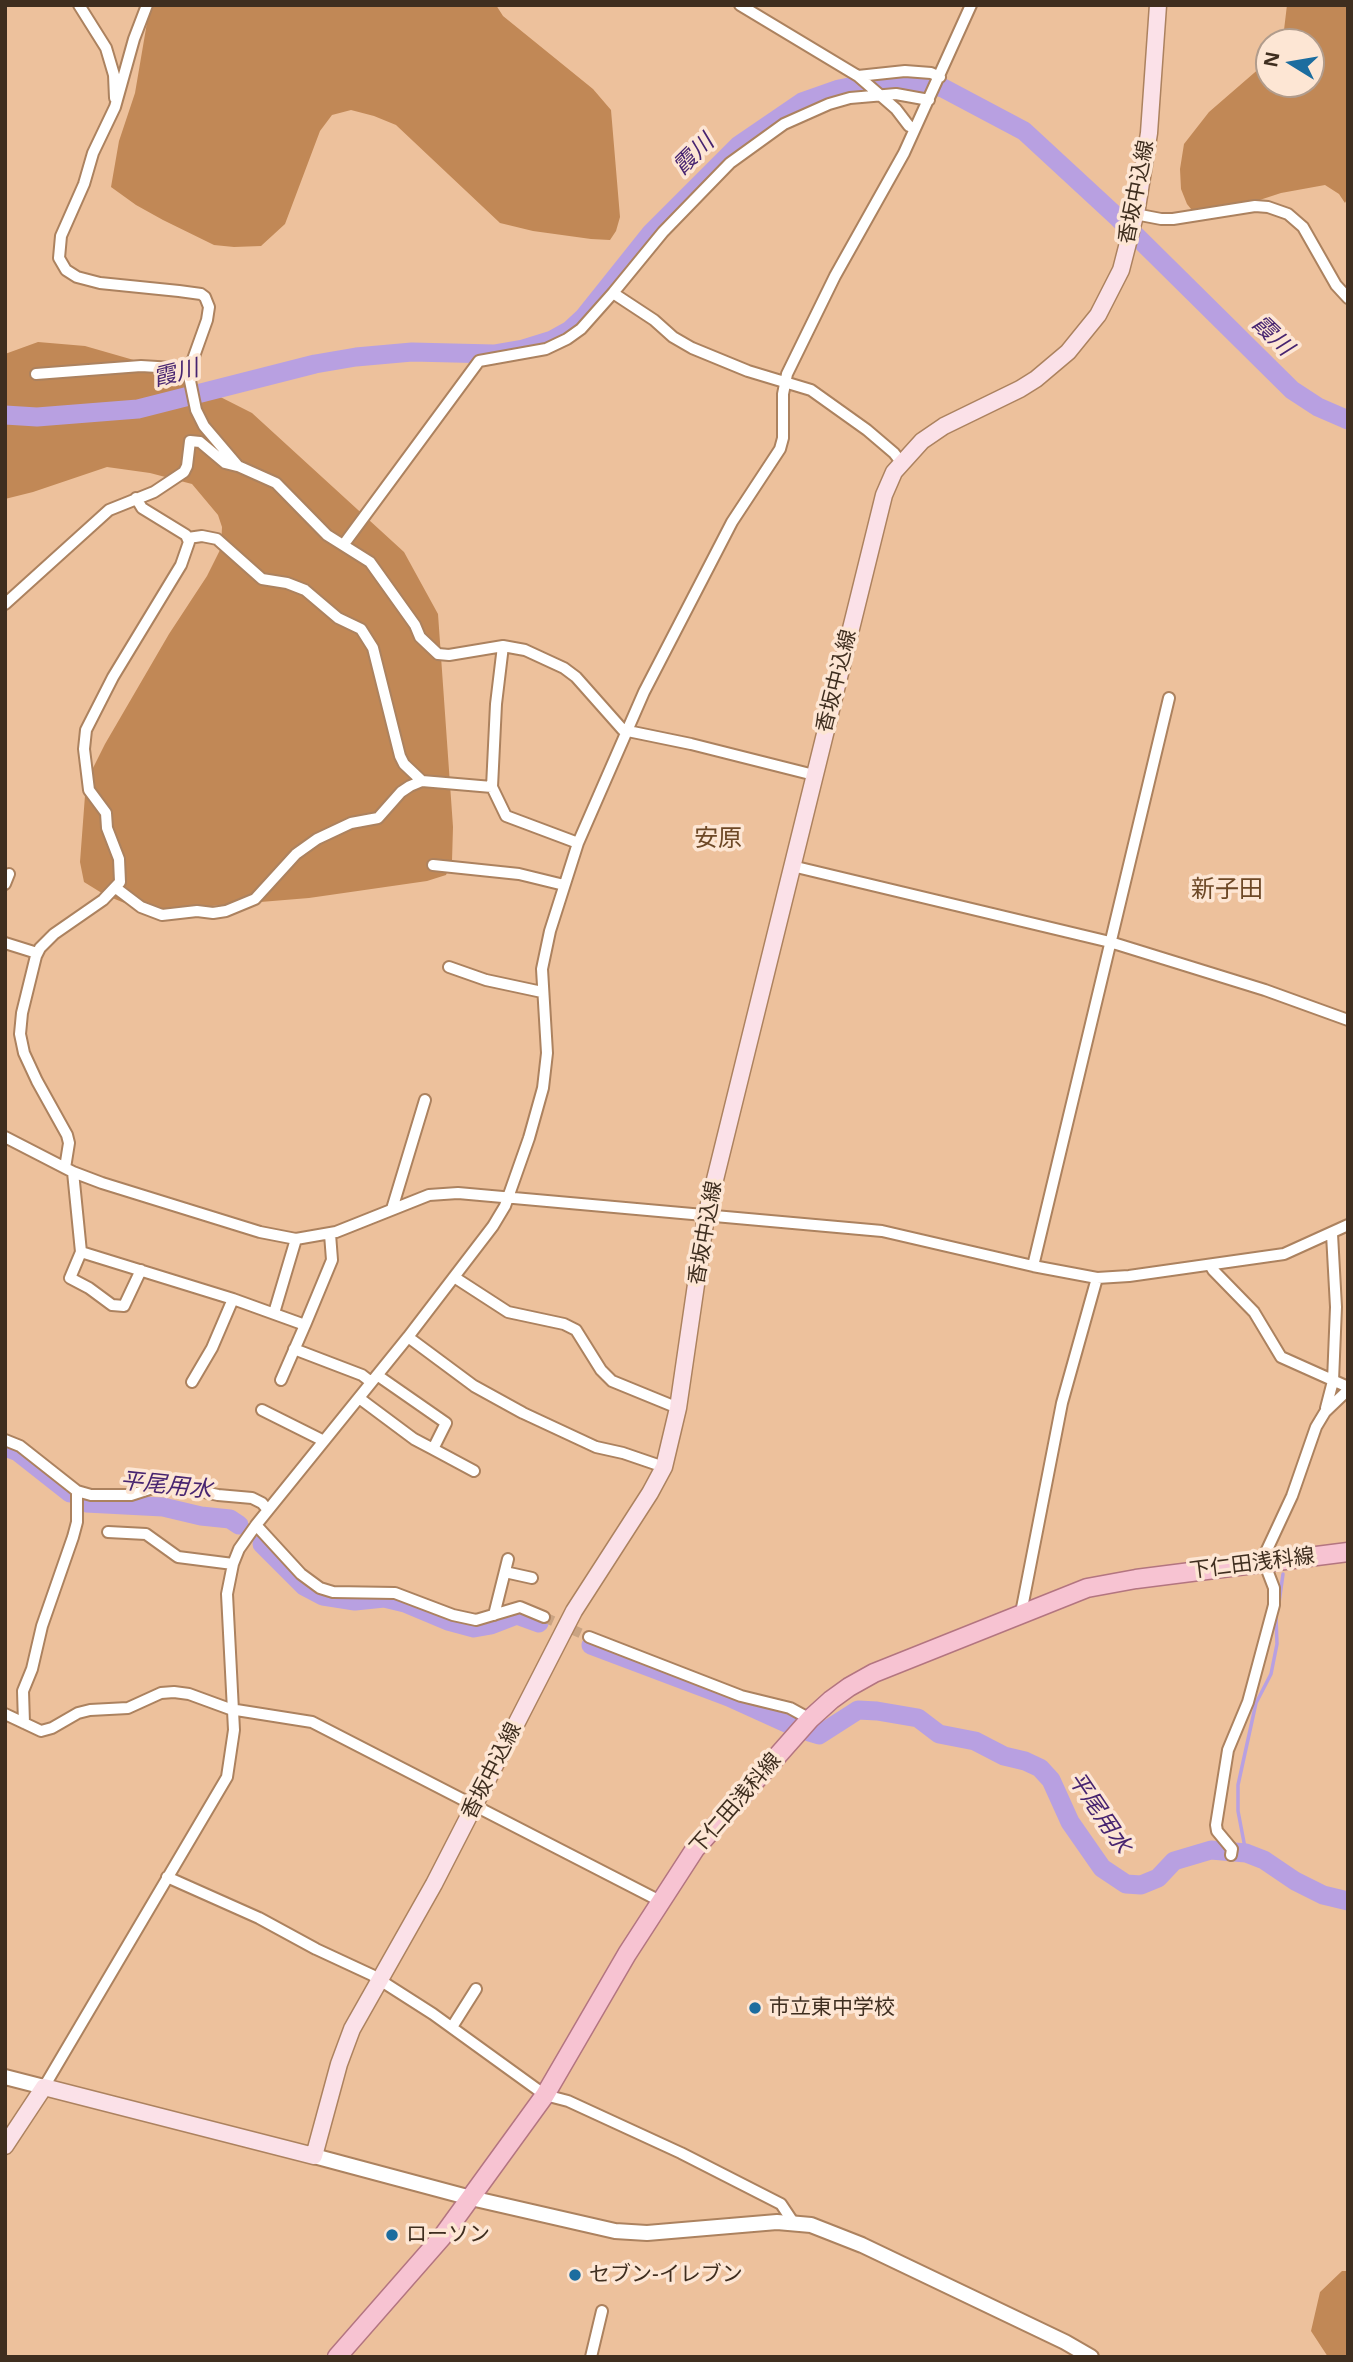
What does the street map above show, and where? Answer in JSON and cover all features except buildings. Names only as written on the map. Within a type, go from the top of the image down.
[{"type":"main road","name":"香坂中込線","points":[[314,2156],[346,2045],[434,1884],[574,1612],[664,1467],[678,1408],[706,1216],[878,511],[901,462],[922,441],[1020,389],[1068,352],[1098,315],[1114,285],[1128,246],[1134,218],[1149,133],[1158,5]]},
{"type":"main road","name":"下仁田浅科線","points":[[337,2357],[409,2277],[471,2198],[545,2095],[660,1901],[695,1849],[810,1719],[849,1687],[874,1673],[1063,1596],[1108,1583],[1348,1552]]},
{"type":"main road","points":[[5,2146],[44,2087],[314,2156]]},
{"type":"street","points":[[79,5],[106,48],[114,75],[115,107]]},
{"type":"street","points":[[147,5],[134,39],[115,107],[68,216],[59,244],[59,258],[66,270],[77,277],[100,283],[194,293],[205,297],[209,307],[207,320],[190,369],[191,387],[204,426],[237,466]]},
{"type":"street","points":[[740,5],[860,78],[909,126]]},
{"type":"street","points":[[5,2077],[44,2087],[227,1777],[233,1745],[233,1709],[227,1594],[233,1564],[246,1538],[408,1337],[493,1226],[509,1198],[529,1138],[544,1079],[547,1053],[542,992],[545,951],[578,843],[626,731],[732,522],[780,449],[783,438],[784,383],[835,275],[900,162],[971,5]]},
{"type":"street","points":[[860,78],[905,71],[931,73],[939,78]]},
{"type":"street","points":[[344,544],[479,361],[520,355],[556,345],[581,329],[663,232],[730,163],[784,124],[829,104],[863,96],[896,94],[930,98]]},
{"type":"street","points":[[1134,218],[1173,219],[1255,205],[1288,214],[1303,227],[1336,285],[1348,298]]},
{"type":"street","points":[[613,293],[692,348],[784,383],[811,390],[839,409],[894,453],[901,462]]},
{"type":"street","points":[[36,373],[141,366],[190,369]]},
{"type":"street","points":[[5,604],[109,510],[153,492],[184,472],[190,441],[200,442],[225,463],[276,483],[327,536],[370,562],[421,637],[438,654],[449,655],[503,646],[525,650],[564,668],[586,687],[621,729],[814,775]]},
{"type":"street","points":[[136,498],[142,508],[188,538],[202,536],[217,539],[262,579],[287,583],[305,590],[338,618],[361,629],[373,648],[400,756],[404,764],[422,782]]},
{"type":"street","points":[[141,1270],[124,1306],[112,1306],[89,1287],[70,1278],[80,1252],[69,1170],[69,1143],[43,1094],[21,1043],[22,1013],[37,953],[54,934],[103,900],[120,882],[119,859],[107,828],[106,813],[89,790],[84,749],[86,730],[113,677],[181,565],[187,551],[188,538]]},
{"type":"street","points":[[503,646],[496,704],[492,787],[506,816],[578,843]]},
{"type":"street","points":[[1033,1266],[1169,698]]},
{"type":"street","points":[[116,888],[141,907],[162,915],[197,911],[213,913],[245,905],[255,900],[296,854],[317,839],[351,823],[379,818],[401,792],[422,782],[492,787]]},
{"type":"street","points":[[433,865],[519,874],[564,885]]},
{"type":"street","points":[[792,866],[1110,942],[1265,990],[1348,1020]]},
{"type":"street","points":[[5,943],[37,953]]},
{"type":"street","points":[[449,967],[486,980],[542,992]]},
{"type":"street","points":[[392,1209],[425,1100]]},
{"type":"street","points":[[5,1137],[69,1170],[102,1183],[260,1232],[296,1239],[330,1234],[439,1193],[882,1231],[1097,1278],[1284,1254],[1348,1225]]},
{"type":"street","points":[[281,1380],[332,1261],[330,1234]]},
{"type":"street","points":[[1231,1852],[1216,1825],[1228,1750],[1248,1702],[1275,1605],[1274,1588],[1264,1562],[1265,1554],[1292,1496],[1310,1442],[1325,1412],[1333,1381],[1336,1307],[1332,1234]]},
{"type":"street","points":[[274,1314],[296,1239]]},
{"type":"street","points":[[80,1252],[233,1299],[305,1325]]},
{"type":"street","points":[[1210,1265],[1254,1312],[1281,1357],[1348,1389],[1325,1412]]},
{"type":"street","points":[[454,1277],[508,1312],[564,1324],[576,1330],[601,1370],[612,1381],[678,1408]]},
{"type":"street","points":[[1021,1613],[1062,1403],[1097,1278]]},
{"type":"street","points":[[192,1382],[212,1348],[233,1299]]},
{"type":"street","points":[[408,1337],[474,1386],[523,1413],[596,1447],[664,1467]]},
{"type":"street","points":[[294,1349],[374,1379],[446,1423],[433,1449]]},
{"type":"street","points":[[359,1398],[414,1438],[474,1471]]},
{"type":"street","points":[[262,1410],[324,1441]]},
{"type":"street","points":[[5,1440],[20,1446],[77,1491],[114,1496],[162,1485],[175,1486],[218,1495],[251,1498],[262,1503],[268,1510]]},
{"type":"street","points":[[24,1723],[23,1691],[32,1669],[42,1626],[74,1537],[77,1491]]},
{"type":"street","points":[[256,1525],[301,1574],[320,1588],[333,1592],[395,1593],[453,1615],[477,1620],[520,1607],[544,1617]]},
{"type":"street","points":[[108,1532],[146,1534],[177,1558],[233,1564]]},
{"type":"street","points":[[494,1615],[508,1559]]},
{"type":"street","points":[[505,1572],[532,1578]]},
{"type":"street","points":[[589,1637],[741,1696],[790,1708],[810,1719]]},
{"type":"street","points":[[5,1714],[41,1731],[78,1713],[128,1708],[161,1693],[174,1692],[190,1694],[233,1709],[312,1722],[660,1901]]},
{"type":"street","points":[[167,1877],[259,1918],[380,1980],[452,2027],[545,2095],[568,2101],[681,2153],[781,2204],[793,2222]]},
{"type":"street","points":[[452,2027],[476,1989]]},
{"type":"street","points":[[314,2156],[471,2198],[628,2232],[647,2233],[793,2222],[827,2229],[1065,2342],[1091,2357]]},
{"type":"street","points":[[592,2357],[602,2311]]},
{"type":"shaded area","points":[[150,5],[496,5],[503,16],[593,89],[611,110],[620,217],[616,231],[610,240],[591,239],[533,231],[500,223],[396,125],[351,110],[332,115],[320,131],[285,224],[261,246],[214,245],[136,205],[111,187],[119,141],[135,93]]},
{"type":"shaded area","points":[[1287,5],[1348,5],[1348,197],[1345,203],[1339,194],[1325,185],[1281,193],[1220,213],[1195,214],[1181,189],[1180,169],[1184,144],[1209,112],[1255,72],[1255,98],[1325,98],[1325,28],[1284,28]]},
{"type":"shaded area","points":[[38,342],[85,346],[165,369],[252,413],[404,552],[438,614],[453,827],[452,861],[446,875],[427,881],[309,898],[163,910],[127,904],[84,882],[80,862],[86,782],[169,634],[207,576],[221,548],[222,527],[218,515],[192,484],[150,473],[107,467],[5,499],[5,354]]},
{"type":"shaded area","points":[[1342,2271],[1348,2271],[1348,2357],[1328,2357],[1311,2331],[1320,2292]]},
{"type":"waterway","name":"霞川","points":[[5,415],[37,417],[138,409],[315,364],[356,357],[412,352],[494,354],[552,340],[570,330],[584,317],[651,233],[739,145],[802,102],[839,89],[880,81],[919,83],[943,88],[1024,131],[1116,216],[1292,390],[1318,407],[1348,420]]},
{"type":"waterway","name":"平尾用水","points":[[5,1447],[18,1452],[70,1493]]},
{"type":"waterway","name":"平尾用水","points":[[86,1503],[163,1507],[201,1516],[230,1519],[239,1525]]},
{"type":"waterway","name":"平尾用水","points":[[262,1544],[304,1586],[323,1596],[355,1601],[384,1598],[474,1628],[517,1615],[539,1623]]},
{"type":"waterway","points":[[1279,1603],[1283,1574]]},
{"type":"waterway","points":[[1246,1853],[1238,1811],[1238,1785],[1256,1703],[1271,1674],[1277,1644],[1276,1617]]},
{"type":"waterway","name":"平尾用水","points":[[591,1645],[729,1697],[793,1726]]},
{"type":"waterway","name":"平尾用水","points":[[809,1732],[819,1735],[858,1710],[877,1711],[918,1718],[939,1734],[975,1741],[1004,1756],[1040,1768],[1051,1780],[1070,1822],[1102,1868],[1126,1884],[1141,1885],[1158,1878],[1174,1861],[1211,1850],[1246,1853],[1264,1860],[1295,1881],[1323,1895],[1348,1901]]},
{"type":"tunnel","points":[[544,1617],[589,1637]]},
{"type":"place","name":"市立東中学校","points":[[755,2008]]},
{"type":"place","name":"ローソン","points":[[392,2235]]},
{"type":"place","name":"セブン-イレブン","points":[[575,2275]]},
{"type":"district","name":"安原","points":[[718,839]]},
{"type":"district","name":"新子田","points":[[1227,890]]}]
